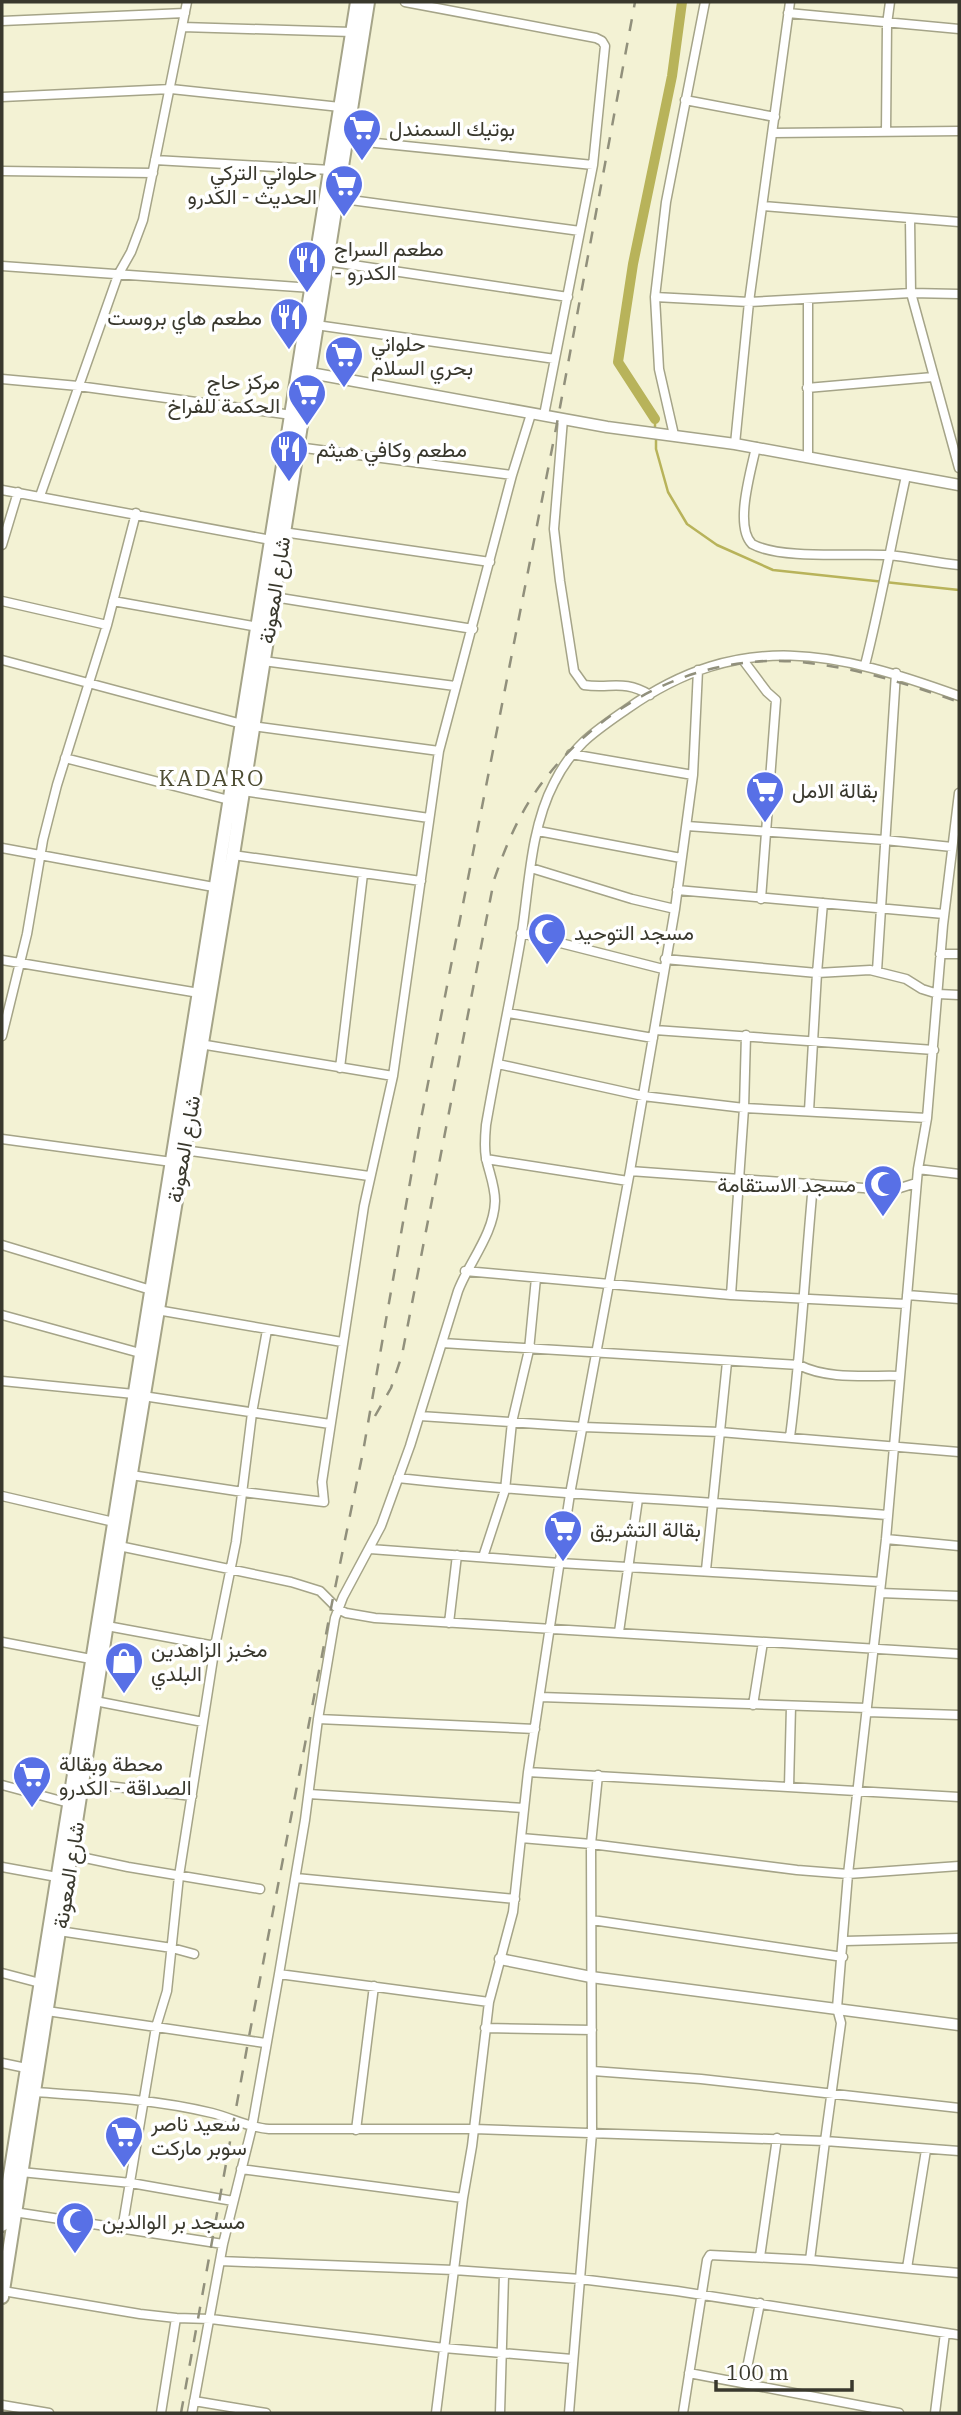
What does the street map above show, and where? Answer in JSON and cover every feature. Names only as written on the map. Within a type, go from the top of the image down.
[{"type":"highway","name":"شارع المعونة","points":[[251,699],[263,661],[297,447],[312,288],[357,2]]},
{"type":"highway","name":"شارع المعونة","points":[[2,2294],[5,2260],[83,1783],[84,1738],[92,1659],[118,1523],[138,1395],[157,1310],[201,1044],[229,800],[247,725],[271,540],[292,415],[316,325],[368,2]]},
{"type":"highway","name":"شارع المعونة","points":[[2,2225],[4,2193],[69,1803],[95,1701],[119,1546],[118,1523],[131,1475],[141,1353],[199,993],[221,888],[233,855],[243,791],[247,725]]},
{"type":"street","points":[[40,496],[118,275],[131,252],[142,220],[187,2]]},
{"type":"street","points":[[405,2],[602,41],[605,46],[593,165],[544,415]]},
{"type":"street","points":[[674,435],[659,369],[655,297],[666,202],[705,2]]},
{"type":"street","points":[[735,444],[750,302],[790,2]]},
{"type":"street","points":[[886,132],[887,24],[890,2]]},
{"type":"street","points":[[2,20],[185,13]]},
{"type":"street","points":[[788,13],[959,29]]},
{"type":"street","points":[[182,27],[352,32]]},
{"type":"street","points":[[2,97],[171,89],[340,107]]},
{"type":"street","points":[[685,100],[775,117]]},
{"type":"street","points":[[773,133],[959,131]]},
{"type":"street","points":[[346,140],[593,165]]},
{"type":"street","points":[[155,160],[331,170]]},
{"type":"street","points":[[2,171],[153,173]]},
{"type":"street","points":[[337,198],[580,231]]},
{"type":"street","points":[[763,206],[959,222]]},
{"type":"street","points":[[910,219],[911,293],[959,468]]},
{"type":"street","points":[[327,261],[568,297]]},
{"type":"street","points":[[2,266],[312,288]]},
{"type":"street","points":[[655,297],[750,302],[911,293],[959,294]]},
{"type":"street","points":[[808,299],[808,456]]},
{"type":"street","points":[[316,325],[555,359]]},
{"type":"street","points":[[303,371],[531,414],[756,447],[959,485]]},
{"type":"street","points":[[807,388],[933,377]]},
{"type":"street","points":[[2,379],[78,386],[292,415]]},
{"type":"street","points":[[131,1475],[324,1502],[322,1482],[342,1342],[369,1176],[393,1076],[439,751],[512,475],[531,414]]},
{"type":"street","points":[[563,419],[554,528],[574,671],[583,685],[597,687],[627,684],[650,695]]},
{"type":"street","points":[[950,432],[959,428]]},
{"type":"street","points":[[297,447],[512,475]]},
{"type":"street","points":[[756,447],[744,508],[744,530],[752,544],[764,550],[959,565]]},
{"type":"street","points":[[865,665],[884,592],[888,559],[906,476]]},
{"type":"street","points":[[2,490],[271,540]]},
{"type":"street","points":[[2,545],[18,492]]},
{"type":"street","points":[[2,1036],[65,758],[107,625],[136,513]]},
{"type":"street","points":[[283,532],[490,562]]},
{"type":"street","points":[[274,597],[473,629]]},
{"type":"street","points":[[2,601],[107,625]]},
{"type":"street","points":[[113,601],[258,627]]},
{"type":"street","points":[[192,2413],[223,2244],[252,2127],[296,1878],[328,1649],[338,1609],[370,1549],[398,1478],[465,1271],[482,1242],[493,1212],[495,1200],[486,1158],[485,1125],[508,1013],[538,831],[553,785],[571,754],[588,736],[650,695],[698,670],[743,660],[778,654],[803,655],[865,665],[896,673],[959,696]]},
{"type":"street","points":[[2,660],[247,725],[439,751]]},
{"type":"street","points":[[743,660],[776,701],[761,899]]},
{"type":"street","points":[[263,661],[456,686]]},
{"type":"street","points":[[436,2413],[489,2002],[515,1899],[528,1772],[570,1494],[607,1286],[631,1171],[675,909],[693,775],[698,670]]},
{"type":"street","points":[[877,971],[896,673]]},
{"type":"street","points":[[571,754],[693,775]]},
{"type":"street","points":[[65,758],[229,800]]},
{"type":"street","points":[[243,791],[429,818]]},
{"type":"street","points":[[810,2260],[841,2023],[837,2008],[845,1941],[848,1874],[886,1539],[916,1183],[934,1050],[940,954],[959,793]]},
{"type":"street","points":[[687,826],[952,847]]},
{"type":"street","points":[[538,831],[681,859]]},
{"type":"street","points":[[2,848],[221,888]]},
{"type":"street","points":[[233,855],[421,881]]},
{"type":"street","points":[[531,868],[632,899],[675,909]]},
{"type":"street","points":[[340,1068],[363,874]]},
{"type":"street","points":[[677,890],[944,914]]},
{"type":"street","points":[[809,1111],[823,904]]},
{"type":"street","points":[[522,933],[663,969]]},
{"type":"street","points":[[940,954],[959,954]]},
{"type":"street","points":[[665,959],[817,973],[877,971],[906,979],[938,995],[959,995]]},
{"type":"street","points":[[2,960],[199,993]]},
{"type":"street","points":[[508,1013],[654,1034],[746,1035],[934,1050]]},
{"type":"street","points":[[730,1296],[744,1108],[746,1035]]},
{"type":"street","points":[[201,1044],[393,1076]]},
{"type":"street","points":[[498,1064],[643,1096],[744,1108],[926,1118]]},
{"type":"street","points":[[2,1139],[172,1163]]},
{"type":"street","points":[[184,1150],[369,1176]]},
{"type":"street","points":[[486,1158],[628,1181]]},
{"type":"street","points":[[918,1169],[959,1174]]},
{"type":"street","points":[[631,1171],[877,1189],[900,1188],[916,1183]]},
{"type":"street","points":[[790,1437],[799,1365],[802,1297],[813,1184]]},
{"type":"street","points":[[2,1245],[151,1290]]},
{"type":"street","points":[[465,1271],[730,1296],[959,1299]]},
{"type":"street","points":[[483,1557],[505,1490],[512,1422],[528,1350],[536,1278]]},
{"type":"street","points":[[157,1310],[342,1342]]},
{"type":"street","points":[[2,1315],[141,1353]]},
{"type":"street","points":[[122,2230],[156,2027],[167,1991],[179,1876],[215,1646],[231,1569],[252,1413],[267,1330]]},
{"type":"street","points":[[442,1343],[799,1365],[816,1371],[842,1374],[900,1376]]},
{"type":"street","points":[[706,1570],[727,1362]]},
{"type":"street","points":[[2,1381],[138,1395],[330,1424]]},
{"type":"street","points":[[420,1416],[583,1427],[720,1432],[959,1452]]},
{"type":"street","points":[[398,1478],[505,1490],[887,1514]]},
{"type":"street","points":[[2,1496],[118,1523]]},
{"type":"street","points":[[619,1632],[638,1499]]},
{"type":"street","points":[[886,1539],[959,1546]]},
{"type":"street","points":[[119,1546],[320,1591],[338,1609],[375,1618],[959,1654]]},
{"type":"street","points":[[370,1549],[881,1582]]},
{"type":"street","points":[[449,1623],[457,1555]]},
{"type":"street","points":[[880,1593],[959,1597]]},
{"type":"street","points":[[107,1626],[215,1646]]},
{"type":"street","points":[[2,1642],[92,1659]]},
{"type":"street","points":[[753,1705],[763,1642]]},
{"type":"street","points":[[540,1697],[959,1714]]},
{"type":"street","points":[[95,1701],[203,1722]]},
{"type":"street","points":[[789,1787],[791,1706]]},
{"type":"street","points":[[318,1719],[534,1729]]},
{"type":"street","points":[[528,1772],[959,1797]]},
{"type":"street","points":[[569,2413],[592,2133],[591,1844],[598,1775]]},
{"type":"street","points":[[83,1783],[192,1796]]},
{"type":"street","points":[[2,1785],[69,1803]]},
{"type":"street","points":[[309,1794],[524,1808]]},
{"type":"street","points":[[521,1838],[848,1874],[959,1866]]},
{"type":"street","points":[[71,1855],[260,1889]]},
{"type":"street","points":[[2,1867],[57,1877]]},
{"type":"street","points":[[296,1878],[515,1899]]},
{"type":"street","points":[[593,1920],[843,1957]]},
{"type":"street","points":[[59,1931],[172,1948],[194,1954]]},
{"type":"street","points":[[845,1941],[959,1938]]},
{"type":"street","points":[[500,1959],[591,1977],[959,2025]]},
{"type":"street","points":[[2,1973],[40,1983]]},
{"type":"street","points":[[279,1974],[489,2002]]},
{"type":"street","points":[[356,2130],[374,1986]]},
{"type":"street","points":[[47,2011],[265,2043]]},
{"type":"street","points":[[485,2028],[592,2029]]},
{"type":"street","points":[[2,2063],[26,2068]]},
{"type":"street","points":[[593,2071],[959,2108]]},
{"type":"street","points":[[34,2092],[144,2102],[212,2113],[252,2127],[287,2130],[474,2129],[699,2138],[777,2138],[959,2151]]},
{"type":"street","points":[[760,2257],[777,2138]]},
{"type":"street","points":[[907,2268],[926,2150]]},
{"type":"street","points":[[241,2169],[463,2199]]},
{"type":"street","points":[[21,2172],[131,2183],[233,2201]]},
{"type":"street","points":[[14,2212],[223,2244]]},
{"type":"street","points":[[683,2413],[710,2255],[810,2260],[959,2273]]},
{"type":"street","points":[[220,2261],[454,2270],[580,2279],[760,2303],[959,2335]]},
{"type":"street","points":[[500,2413],[504,2275]]},
{"type":"street","points":[[2,2294],[176,2318],[211,2319],[444,2348],[572,2359]]},
{"type":"street","points":[[744,2383],[760,2303]]},
{"type":"street","points":[[161,2413],[176,2318]]},
{"type":"street","points":[[934,2413],[946,2333]]},
{"type":"street","points":[[689,2373],[899,2413]]},
{"type":"street","points":[[194,2401],[266,2413]]},
{"type":"street","points":[[2,2405],[49,2413]]},
{"type":"waterway","points":[[655,419],[618,362],[633,264],[672,76],[682,2]]},
{"type":"waterway","points":[[655,419],[655,431]]},
{"type":"waterway","points":[[656,438],[656,449],[668,492],[687,524],[717,545],[773,570],[959,590]]},
{"type":"railway","points":[[181,2413],[248,2042],[363,1452],[421,1119],[558,418],[635,2]]},
{"type":"railway","points":[[375,1416],[391,1388],[402,1355],[494,880],[520,817],[556,766],[583,738],[614,713],[683,677],[721,667],[759,661],[820,664],[880,677],[959,702]]},
{"type":"place","name":"بوتيك السمندل","points":[[362,162]]},
{"type":"place","name":"حلواني التركي الحديث - الكدرو","points":[[344,218]]},
{"type":"place","name":"مطعم السراج - الكدرو","points":[[307,294]]},
{"type":"place","name":"مطعم هاي بروست","points":[[289,351]]},
{"type":"place","name":"حلواني بحري السلام","points":[[344,389]]},
{"type":"place","name":"مركز حاج الحكمة للفراخ","points":[[307,427]]},
{"type":"place","name":"مطعم وكافي هيثم","points":[[289,483]]},
{"type":"place","name":"بقالة الامل","points":[[765,824]]},
{"type":"place","name":"مسجد التوحيد","points":[[547,966]]},
{"type":"place","name":"مسجد الاستقامة","points":[[883,1218]]},
{"type":"place","name":"بقالة التشريق","points":[[563,1563]]},
{"type":"place","name":"مخبز الزاهدين البلدي","points":[[124,1695]]},
{"type":"place","name":"محطة وبقالة الصداقة - الكدرو","points":[[32,1809]]},
{"type":"place","name":"سعيد ناصر سوبر ماركت","points":[[124,2169]]},
{"type":"place","name":"مسجد بر الوالدين","points":[[75,2255]]},
{"type":"district","name":"KADARO","points":[[212,777]]}]
